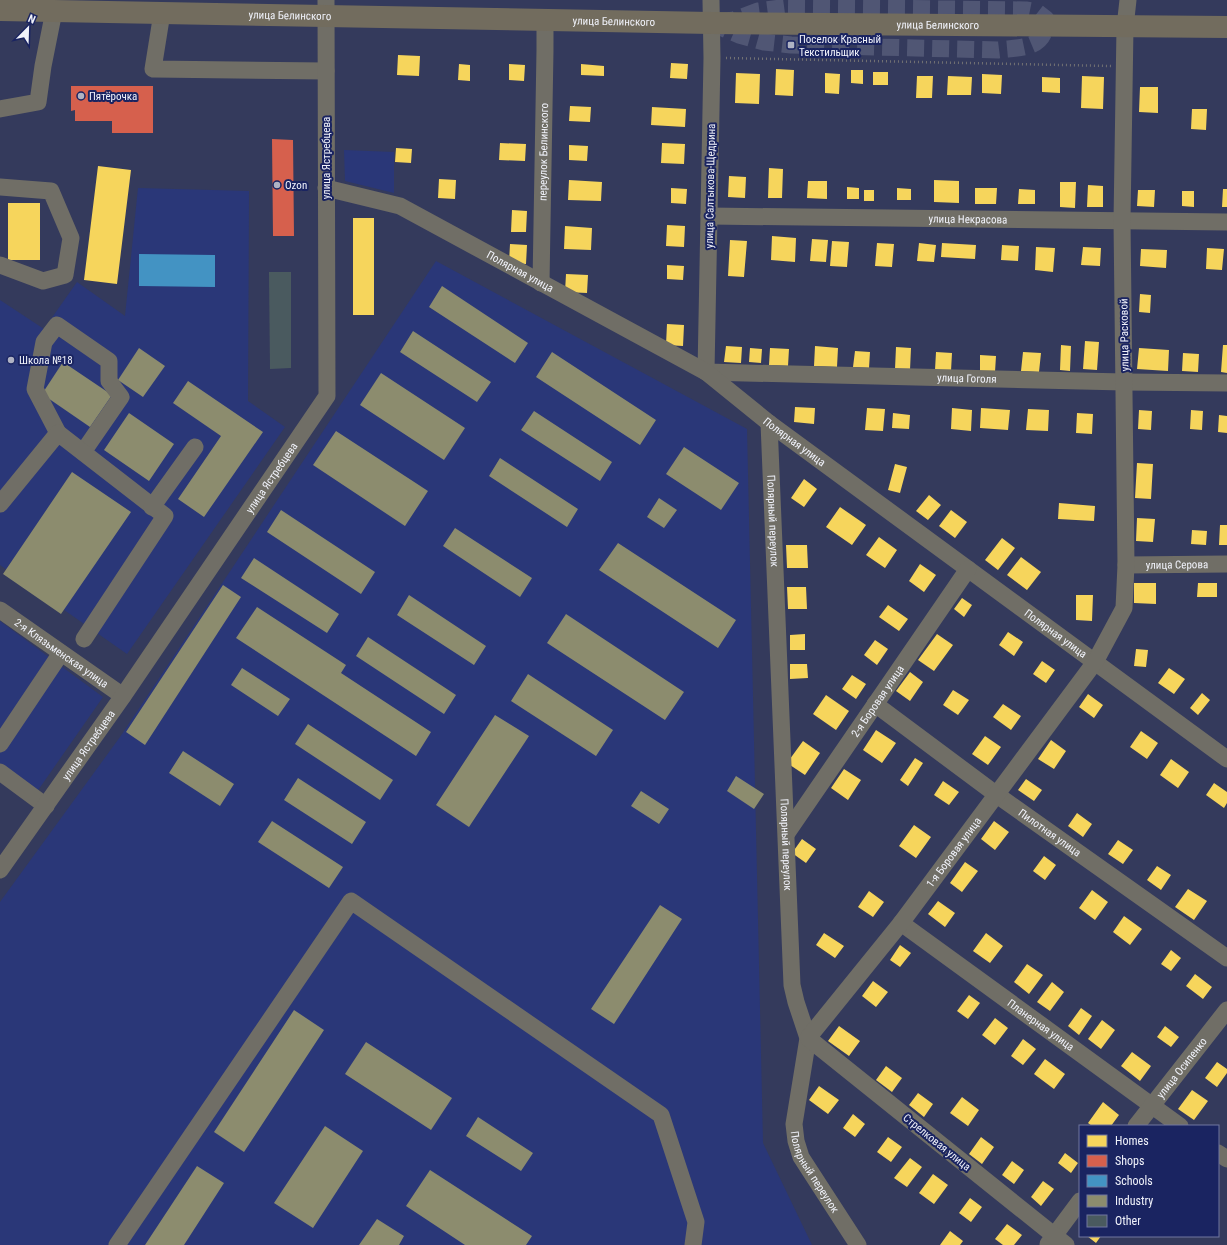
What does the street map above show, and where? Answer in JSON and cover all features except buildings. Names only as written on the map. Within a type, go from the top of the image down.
[{"type":"main road","name":"улица Белинского","points":[[0,10],[162,13],[326,8],[545,20],[711,24],[1227,27]]},
{"type":"street","name":"улица Салтыкова-Щедрина","points":[[706,372],[712,58],[711,0]]},
{"type":"street","name":"улица Расковой","points":[[1095,662],[1124,608],[1126,565],[1122,221],[1125,27],[1128,0]]},
{"type":"street","name":"улица Ястребцева","points":[[0,870],[123,696],[327,396],[326,8]]},
{"type":"street","points":[[0,109],[38,102],[43,66],[54,11]]},
{"type":"street","points":[[162,13],[153,69],[326,71]]},
{"type":"street","name":"переулок Белинского","points":[[541,283],[545,20]]},
{"type":"street","points":[[0,187],[51,190],[71,238],[65,275],[43,281],[0,265]]},
{"type":"street","name":"Полярная улица","points":[[326,188],[400,206],[706,372],[769,423],[1227,759]]},
{"type":"street","name":"улица Некрасова","points":[[709,216],[1227,222]]},
{"type":"street","points":[[83,452],[121,397],[109,381],[109,361],[57,325],[44,342],[35,389],[58,433],[165,516],[84,639]]},
{"type":"street","name":"улица Гоголя","points":[[706,372],[1227,383]]},
{"type":"street","name":"Полярный переулок","points":[[769,423],[787,833],[792,985],[808,1038],[794,1124],[796,1141],[801,1157],[858,1245]]},
{"type":"street","points":[[0,504],[58,433]]},
{"type":"street","points":[[152,506],[195,448]]},
{"type":"street","name":"улица Серова","points":[[1126,565],[1227,564]]},
{"type":"street","name":"2-я Боровая улица","points":[[787,833],[968,569]]},
{"type":"street","name":"2-я Клязьменская улица","points":[[0,610],[123,696]]},
{"type":"street","points":[[0,744],[61,652]]},
{"type":"street","name":"1-я Боровая улица","points":[[808,1038],[901,923],[1095,662]]},
{"type":"street","name":"Пилотная улица","points":[[875,704],[997,795],[1227,958]]},
{"type":"street","points":[[0,772],[46,806]]},
{"type":"street","points":[[117,1245],[351,901],[661,1115],[696,1222],[693,1245]]},
{"type":"street","name":"Планерная улица","points":[[901,923],[1179,1125]]},
{"type":"street","name":"улица Осипенко","points":[[1137,1125],[1227,1010]]},
{"type":"street","name":"Стрелковая улица","points":[[808,1038],[1056,1242]]},
{"type":"street","points":[[1056,1242],[1079,1203]]},
{"type":"path","points":[[712,58],[1125,66]]},
{"type":"shaded area","points":[[344,150],[394,152],[394,193],[345,181]]},
{"type":"shaded area","points":[[138,188],[249,191],[248,401],[285,427],[127,654],[0,565],[0,300],[44,329],[77,282],[125,316]]},
{"type":"shaded area","points":[[436,261],[747,429],[763,1143],[812,1245],[0,1245],[0,902],[120,737]]},
{"type":"shaded area","points":[[0,621],[103,697],[34,796],[0,772]]},
{"type":"tunnel","points":[[788,7],[1027,10],[1037,12],[1046,19],[1045,29],[1037,42],[1023,47],[998,50],[791,45],[764,42],[739,35],[711,23],[734,20],[758,11],[788,7]]},
{"type":"place","name":"Поселок Красный Текстильщик","points":[[791,45]]},
{"type":"place","name":"Пятёрочка","points":[[81,96]]},
{"type":"place","name":"Ozon","points":[[277,185]]},
{"type":"place","name":"Школа №18","points":[[11,360]]}]
